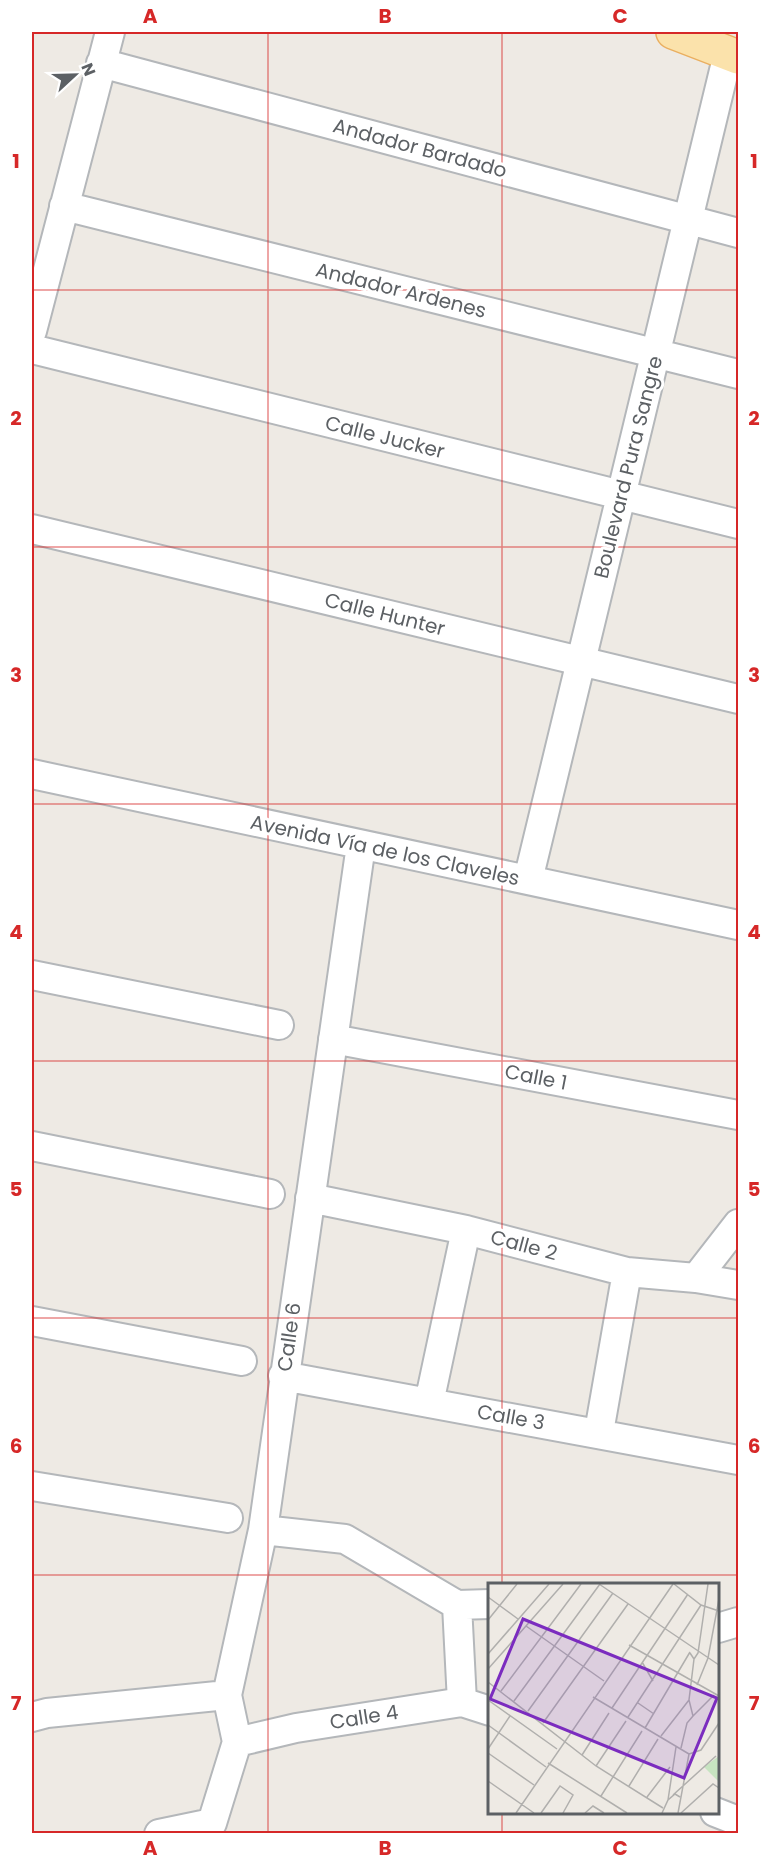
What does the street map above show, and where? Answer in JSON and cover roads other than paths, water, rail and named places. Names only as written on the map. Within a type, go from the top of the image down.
[{"type":"main road","points":[[673,32],[733,56]]},
{"type":"street","points":[[32,331],[110,32]]},
{"type":"street","name":"Boulevard Pura Sangre","points":[[528,880],[687,220],[733,56]]},
{"type":"street","name":"Andador Bardado","points":[[101,63],[738,233]]},
{"type":"street","name":"Andador Ardenes","points":[[64,206],[738,374]]},
{"type":"street","name":"Calle Jucker","points":[[32,350],[738,524]]},
{"type":"street","name":"Calle Hunter","points":[[32,529],[738,699]]},
{"type":"street","name":"Avenida Vía de los Claveles","points":[[32,774],[738,925]]},
{"type":"street","name":"Calle 6","points":[[215,1828],[237,1742],[227,1695],[263,1530],[283,1376],[361,846]]},
{"type":"street","points":[[32,975],[279,1025]]},
{"type":"street","name":"Calle 1","points":[[333,1039],[738,1115]]},
{"type":"street","points":[[32,1146],[270,1194]]},
{"type":"street","name":"Calle 2","points":[[310,1198],[466,1230],[627,1272],[696,1278],[738,1286]]},
{"type":"street","points":[[696,1278],[738,1224]]},
{"type":"street","points":[[429,1404],[466,1230]]},
{"type":"street","points":[[599,1432],[627,1272]]},
{"type":"street","points":[[32,1321],[242,1361]]},
{"type":"street","name":"Calle 3","points":[[283,1376],[429,1404],[599,1432],[738,1460]]},
{"type":"street","points":[[32,1485],[228,1518]]},
{"type":"street","points":[[263,1530],[345,1539],[457,1605],[488,1604]]},
{"type":"street","points":[[457,1605],[462,1702]]},
{"type":"street","points":[[719,1627],[738,1622]]},
{"type":"street","points":[[37,1713],[227,1695]]},
{"type":"street","name":"Calle 4","points":[[237,1742],[296,1728],[462,1702],[488,1711]]},
{"type":"street","points":[[719,1814],[738,1821]]},
{"type":"street","points":[[159,1833],[215,1828]]}]
